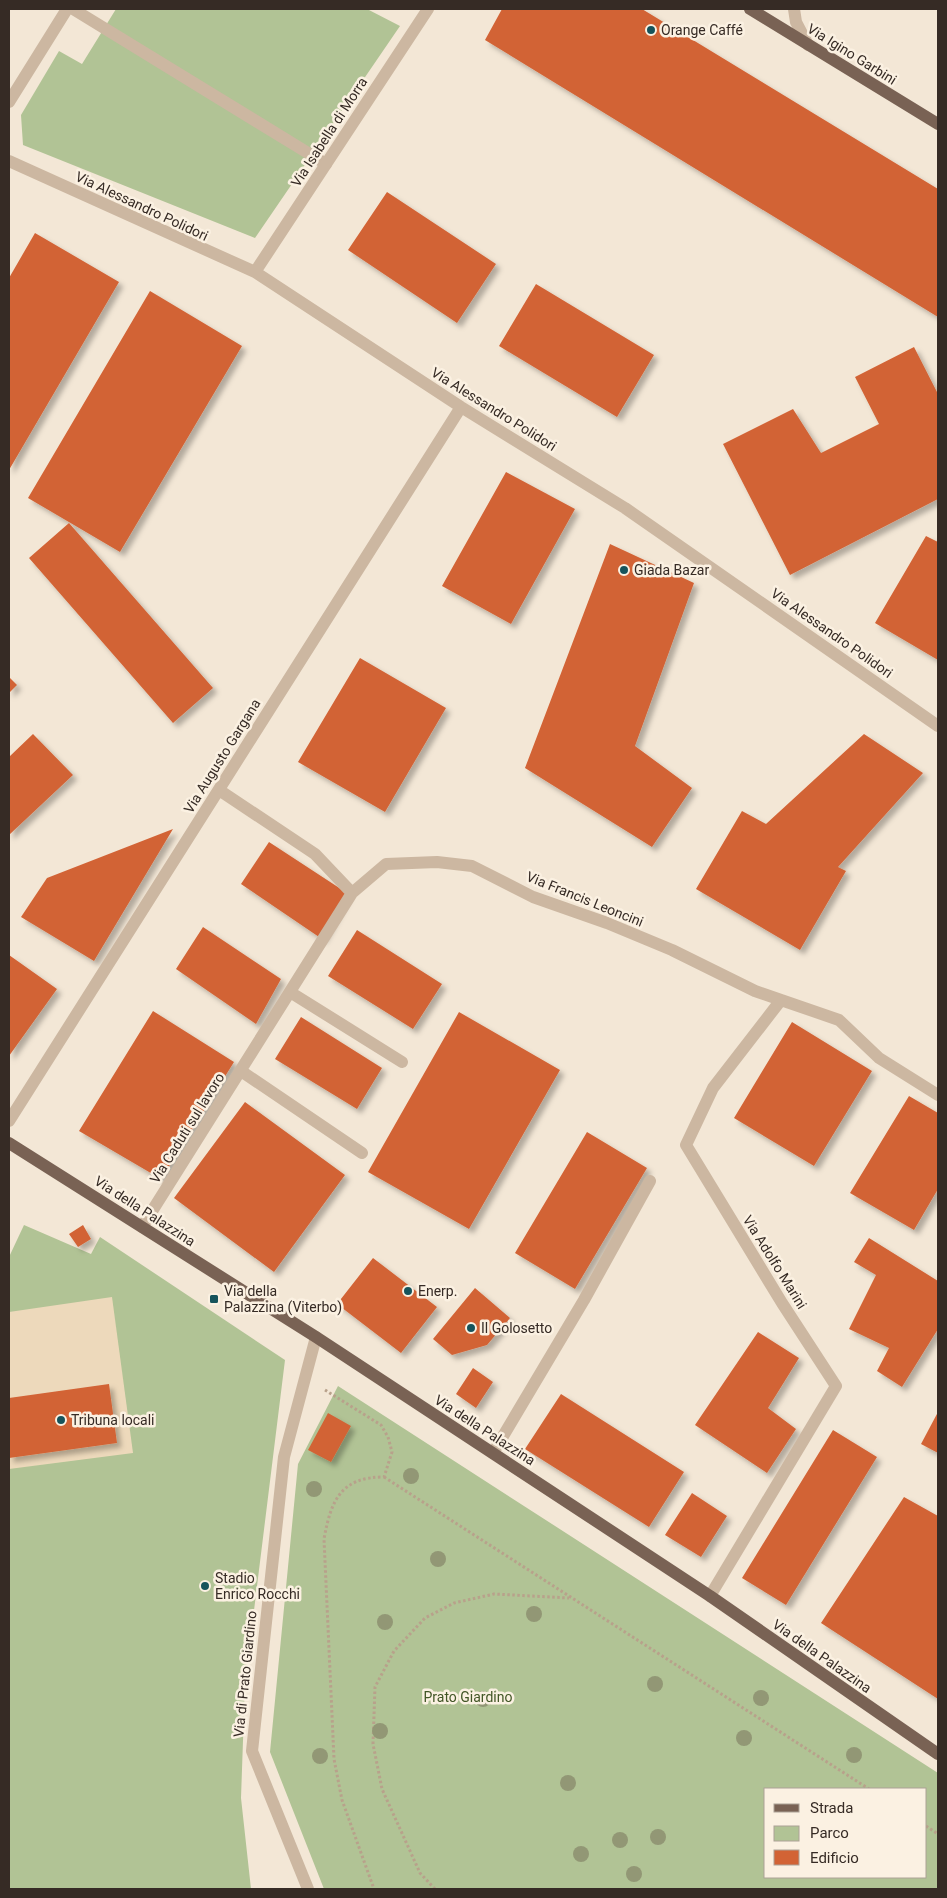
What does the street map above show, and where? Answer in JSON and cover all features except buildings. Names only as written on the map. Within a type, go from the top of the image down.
[{"type":"main road","name":"Via Igino Garbini","points":[[750,9],[938,124]]},
{"type":"main road","name":"Via della Palazzina","points":[[9,1143],[316,1336],[710,1596],[938,1754]]},
{"type":"street","points":[[9,102],[67,9]]},
{"type":"street","points":[[73,9],[326,164]]},
{"type":"street","name":"Via Isabella di Morra","points":[[255,272],[428,9]]},
{"type":"street","points":[[794,9],[796,22],[808,45]]},
{"type":"street","name":"Via Alessandro Polidori","points":[[9,161],[255,272],[461,406],[625,508],[938,726]]},
{"type":"street","name":"Via Augusto Gargana","points":[[9,1121],[461,406]]},
{"type":"street","points":[[219,790],[315,854],[352,893]]},
{"type":"street","name":"Via Francis Leoncini","points":[[352,893],[386,864],[437,862],[472,866],[533,897],[607,923],[672,950],[755,991],[781,1000]]},
{"type":"street","name":"Via Caduti sul lavoro","points":[[142,1227],[352,893]]},
{"type":"street","points":[[290,992],[402,1062]]},
{"type":"street","points":[[781,1000],[839,1020],[879,1058],[938,1095]]},
{"type":"street","name":"Via Adolfo Marini","points":[[710,1596],[836,1386],[782,1303],[686,1146],[713,1088],[781,1000]]},
{"type":"street","name":"Via Caduti sul lavoro","points":[[241,1070],[362,1153]]},
{"type":"street","points":[[493,1453],[584,1300],[650,1181]]},
{"type":"street","name":"Via di Prato Giardino","points":[[308,1889],[252,1751],[284,1457],[316,1336]]},
{"type":"path","points":[[322,1388],[381,1425],[388,1437],[392,1452],[384,1478]]},
{"type":"path","points":[[374,1889],[342,1800],[334,1759],[324,1538],[328,1516],[341,1493],[353,1482],[384,1478],[867,1788]]},
{"type":"path","points":[[435,1889],[420,1873],[382,1789],[374,1744],[375,1687],[394,1651],[425,1618],[454,1602],[494,1594],[571,1598]]},
{"type":"path","points":[[927,1827],[938,1834]]},
{"type":"green space","points":[[116,9],[367,9],[400,26],[255,238],[23,145],[21,115],[59,51],[82,64]]},
{"type":"green space","points":[[24,1225],[91,1254],[100,1237],[285,1360],[245,1683],[241,1798],[251,1889],[9,1889],[9,1257]]},
{"type":"green space","name":"Prato Giardino","points":[[338,1386],[938,1773],[938,1889],[324,1889],[270,1752],[298,1464]]},
{"type":"shaded area","points":[[112,1297],[133,1453],[9,1469],[9,1312]]},
{"type":"place","name":"Orange Caffé","points":[[651,30]]},
{"type":"place","name":"Giada Bazar","points":[[624,570]]},
{"type":"place","name":"Enerp.","points":[[408,1291]]},
{"type":"place","name":"Via della Palazzina (Viterbo)","points":[[214,1299]]},
{"type":"place","name":"Il Golosetto","points":[[471,1328]]},
{"type":"place","name":"Tribuna locali","points":[[61,1420]]},
{"type":"place","name":"Stadio Enrico Rocchi","points":[[205,1586]]}]
